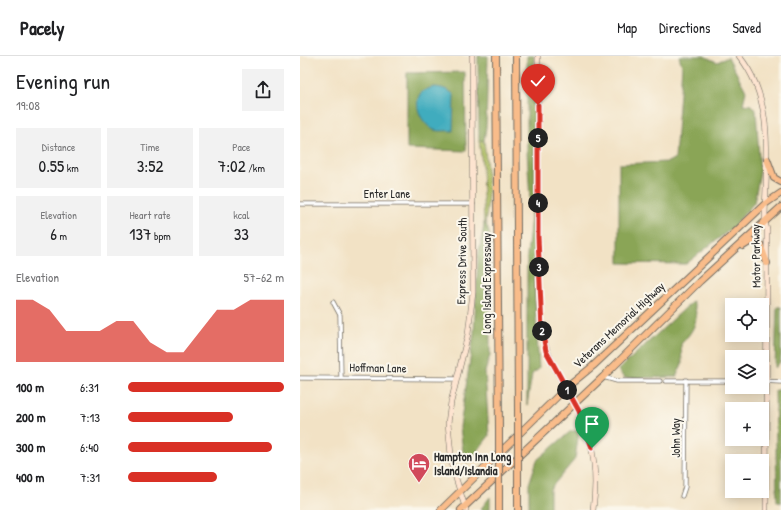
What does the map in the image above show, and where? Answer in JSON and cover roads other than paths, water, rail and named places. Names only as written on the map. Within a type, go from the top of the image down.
[{"type":"highway","name":"Long Island Expressway","points":[[496,56],[499,510]]},
{"type":"highway","points":[[516,56],[518,510]]},
{"type":"highway","points":[[767,159],[774,178],[781,182]]},
{"type":"highway","name":"Veterans Memorial Highway","points":[[441,510],[566,388],[592,366],[765,204],[781,193]]},
{"type":"highway","name":"Veterans Memorial Highway","points":[[464,509],[574,402],[603,377],[716,266],[781,207]]},
{"type":"highway","points":[[716,266],[751,241],[760,244],[767,263]]},
{"type":"main road","name":"Express Drive South","points":[[464,509],[450,452],[448,422],[468,334],[473,292],[472,56]]},
{"type":"main road","points":[[538,56],[538,237],[542,330],[546,351],[586,427],[594,456],[595,484],[593,510]]},
{"type":"main road","name":"Motor Parkway","points":[[739,56],[755,83],[763,108],[767,131],[765,204],[767,263],[765,350]]},
{"type":"main road","name":"Motor Parkway","points":[[764,394],[766,510]]},
{"type":"street","name":"Enter Lane","points":[[300,204],[473,204]]},
{"type":"street","points":[[333,302],[340,314],[341,378]]},
{"type":"street","points":[[603,377],[617,381],[660,381]]},
{"type":"street","name":"Hoffman Lane","points":[[300,378],[457,379]]},
{"type":"street","name":"John Way","points":[[682,496],[685,487],[686,380]]},
{"type":"street","points":[[666,381],[725,381]]},
{"type":"street","points":[[769,381],[781,382]]},
{"type":"water","points":[[434,87],[445,89],[454,95],[453,131],[434,130],[422,119],[418,109],[418,99],[420,94],[425,90]]},
{"type":"place","name":"Hampton Inn Long Island/Islandia","points":[[419,484]]}]
